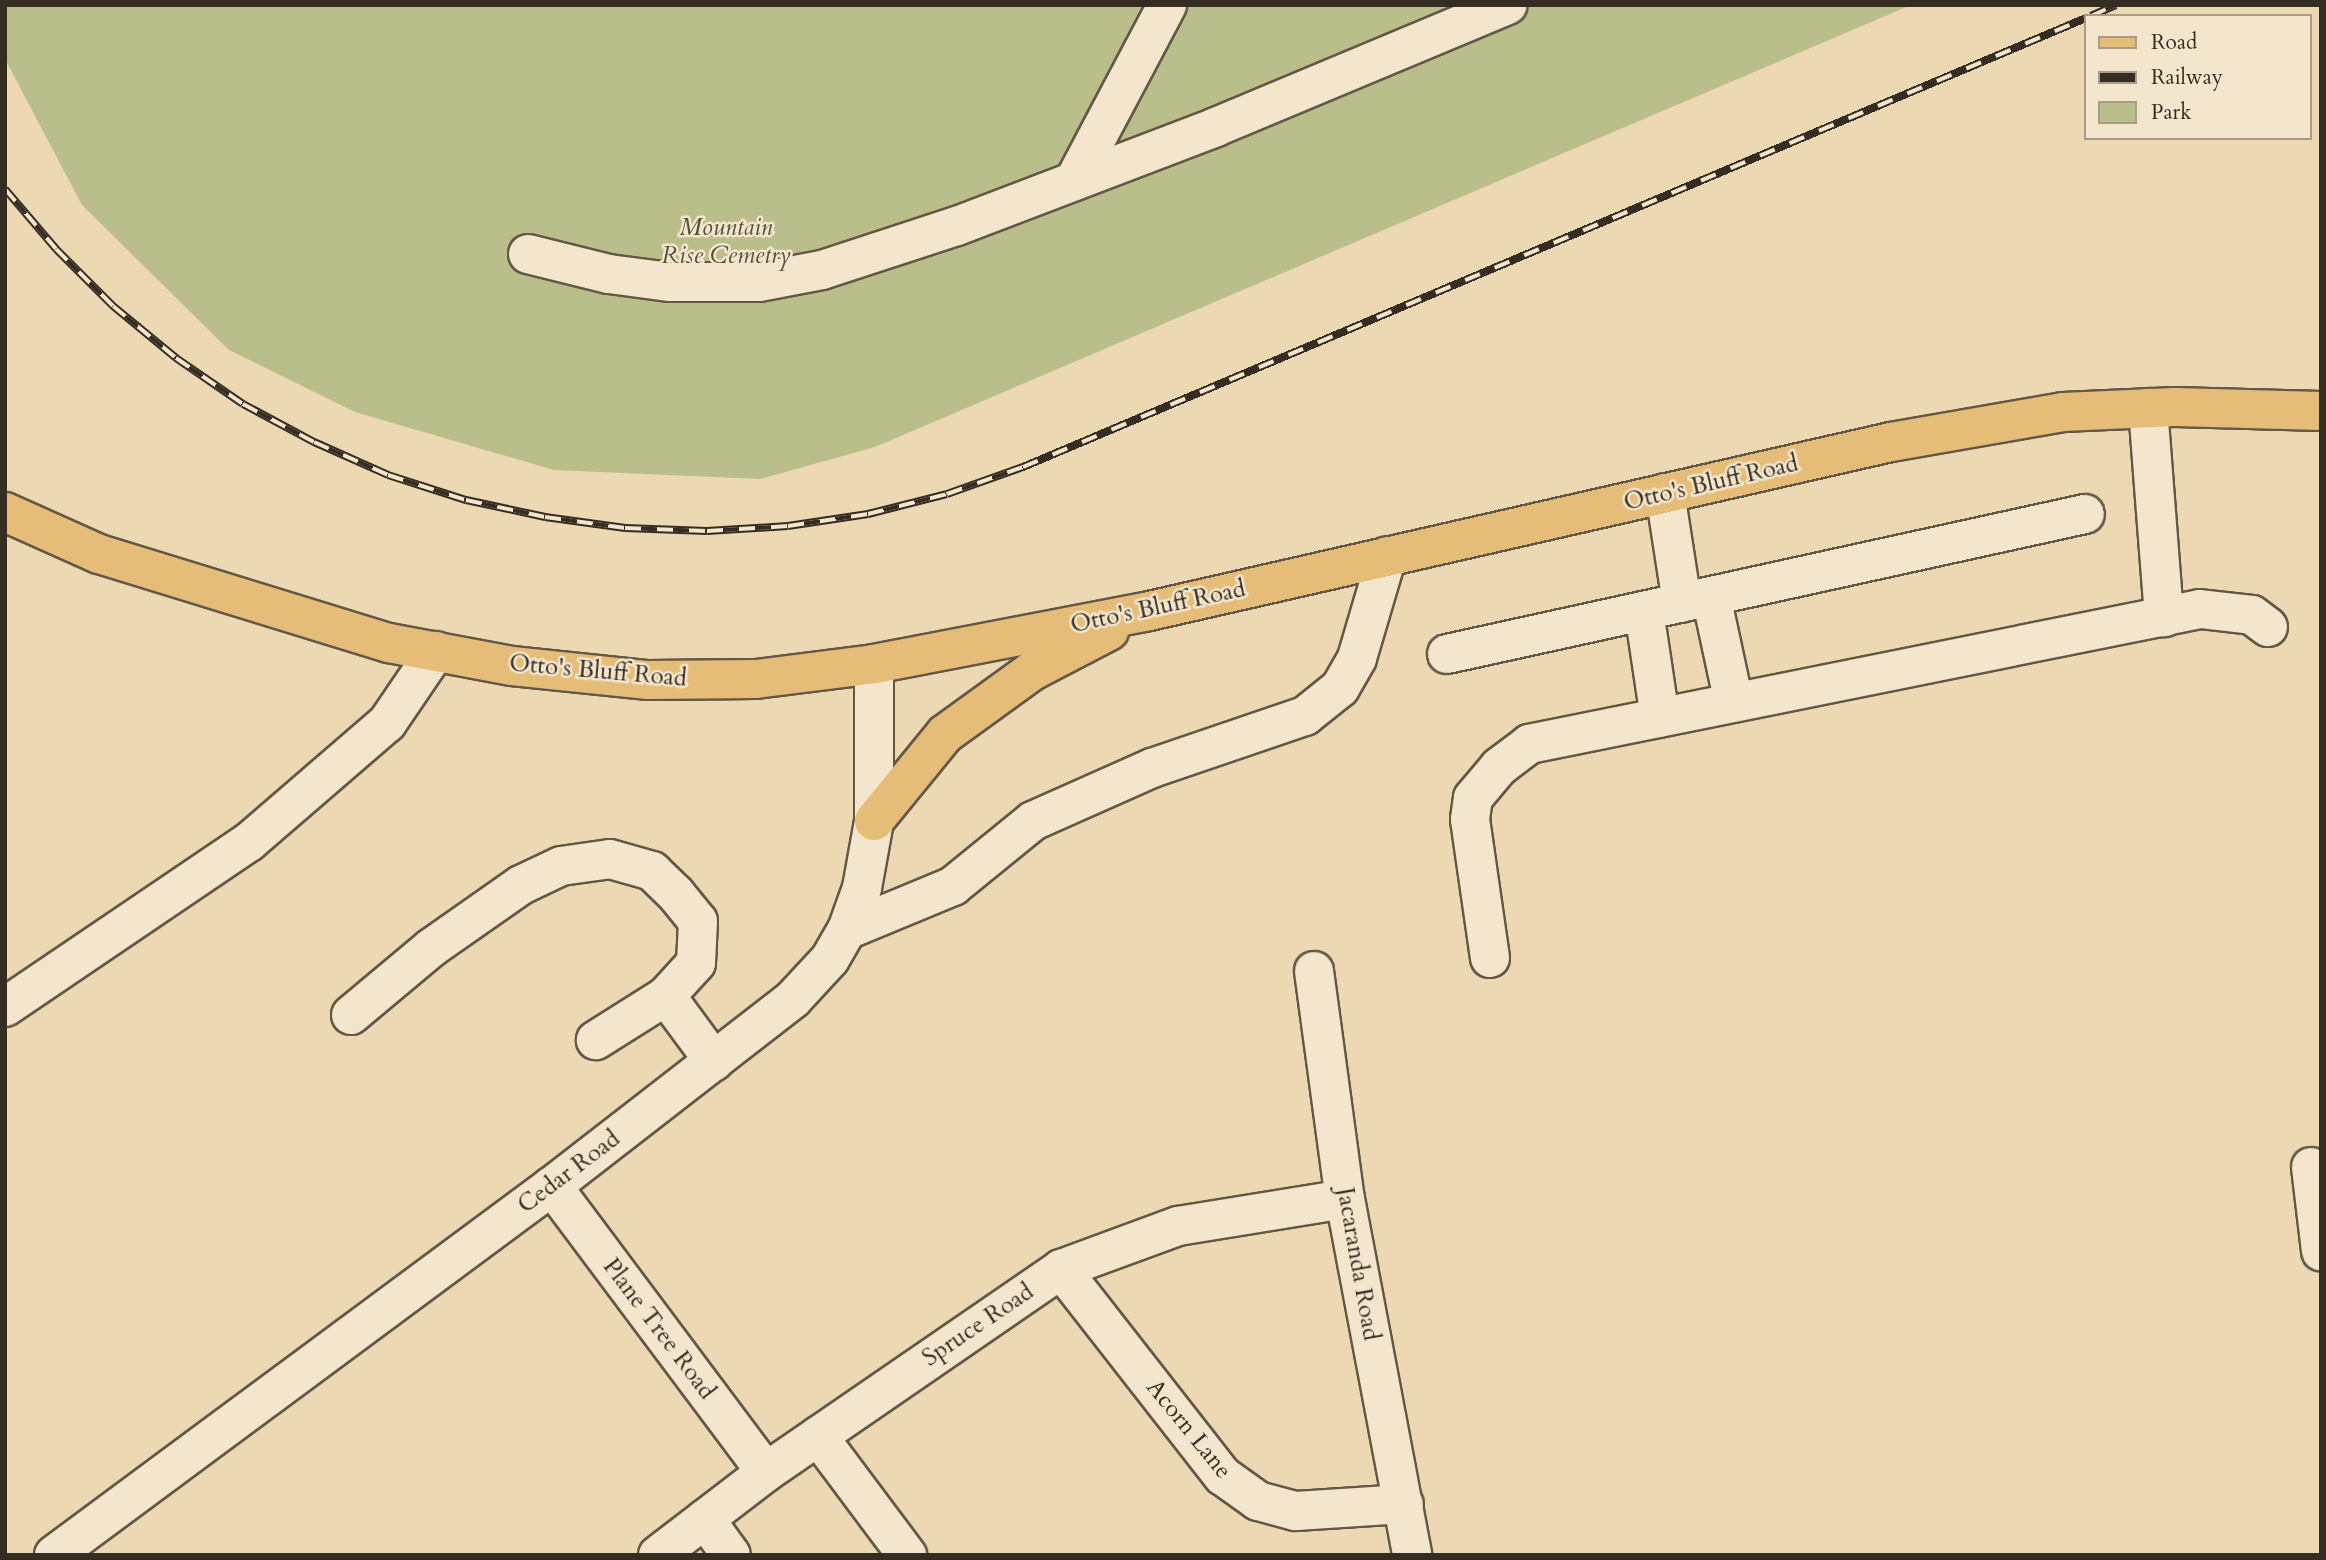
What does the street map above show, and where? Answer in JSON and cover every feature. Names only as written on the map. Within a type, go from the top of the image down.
[{"type":"main road","name":"Otto's Bluff Road","points":[[5,512],[99,554],[389,643],[512,666],[648,680],[756,679],[874,664],[1145,612],[1891,442],[2063,412],[2148,408],[2321,411]]},
{"type":"main road","points":[[874,821],[945,734],[994,695],[1145,612]]},
{"type":"street","points":[[1075,178],[1167,5]]},
{"type":"street","points":[[528,254],[608,274],[670,282],[759,282],[835,266],[957,226],[1075,178],[1216,127],[1507,5]]},
{"type":"street","points":[[2148,408],[2164,617]]},
{"type":"street","points":[[1665,493],[1696,599],[1734,703]]},
{"type":"street","points":[[1447,654],[2085,514]]},
{"type":"street","points":[[847,930],[953,886],[1033,821],[1152,768],[1305,716],[1340,688],[1357,658],[1387,556]]},
{"type":"street","points":[[1490,958],[1470,819],[1473,798],[1499,767],[1529,744],[2200,609],[2252,615],[2268,627]]},
{"type":"street","points":[[1644,611],[1660,718]]},
{"type":"street","points":[[5,1007],[249,842],[387,723],[436,651]]},
{"type":"street","name":"Cedar Road","points":[[54,1555],[552,1186],[793,999],[830,959],[847,930],[862,888],[874,821],[874,664]]},
{"type":"street","points":[[351,1014],[431,948],[521,886],[561,866],[610,859],[652,870],[698,921],[696,963],[666,996],[596,1040]]},
{"type":"street","name":"Jacaranda Road","points":[[1314,971],[1345,1199],[1412,1555]]},
{"type":"street","points":[[666,996],[714,1061]]},
{"type":"street","points":[[2312,1167],[2321,1251]]},
{"type":"street","name":"Plane Tree Road","points":[[552,1186],[766,1472]]},
{"type":"street","name":"Spruce Road","points":[[658,1555],[766,1472],[1061,1269],[1178,1226],[1345,1199]]},
{"type":"street","name":"Acorn Lane","points":[[1061,1269],[1223,1476],[1258,1501],[1296,1511],[1404,1504]]},
{"type":"street","points":[[818,1436],[907,1555]]},
{"type":"street","points":[[705,1519],[731,1555]]},
{"type":"green space","name":"Mountain Rise Cemetry","points":[[5,5],[1911,5],[875,447],[760,479],[554,470],[355,412],[229,350],[82,205],[5,59]]},
{"type":"railway","points":[[2096,14],[2116,5]]},
{"type":"railway","points":[[5,189],[56,249],[113,306],[176,358],[243,404],[314,442],[388,475],[466,500],[545,517],[625,528],[707,531],[788,526],[868,514],[947,494],[1023,467],[2084,19]]}]
